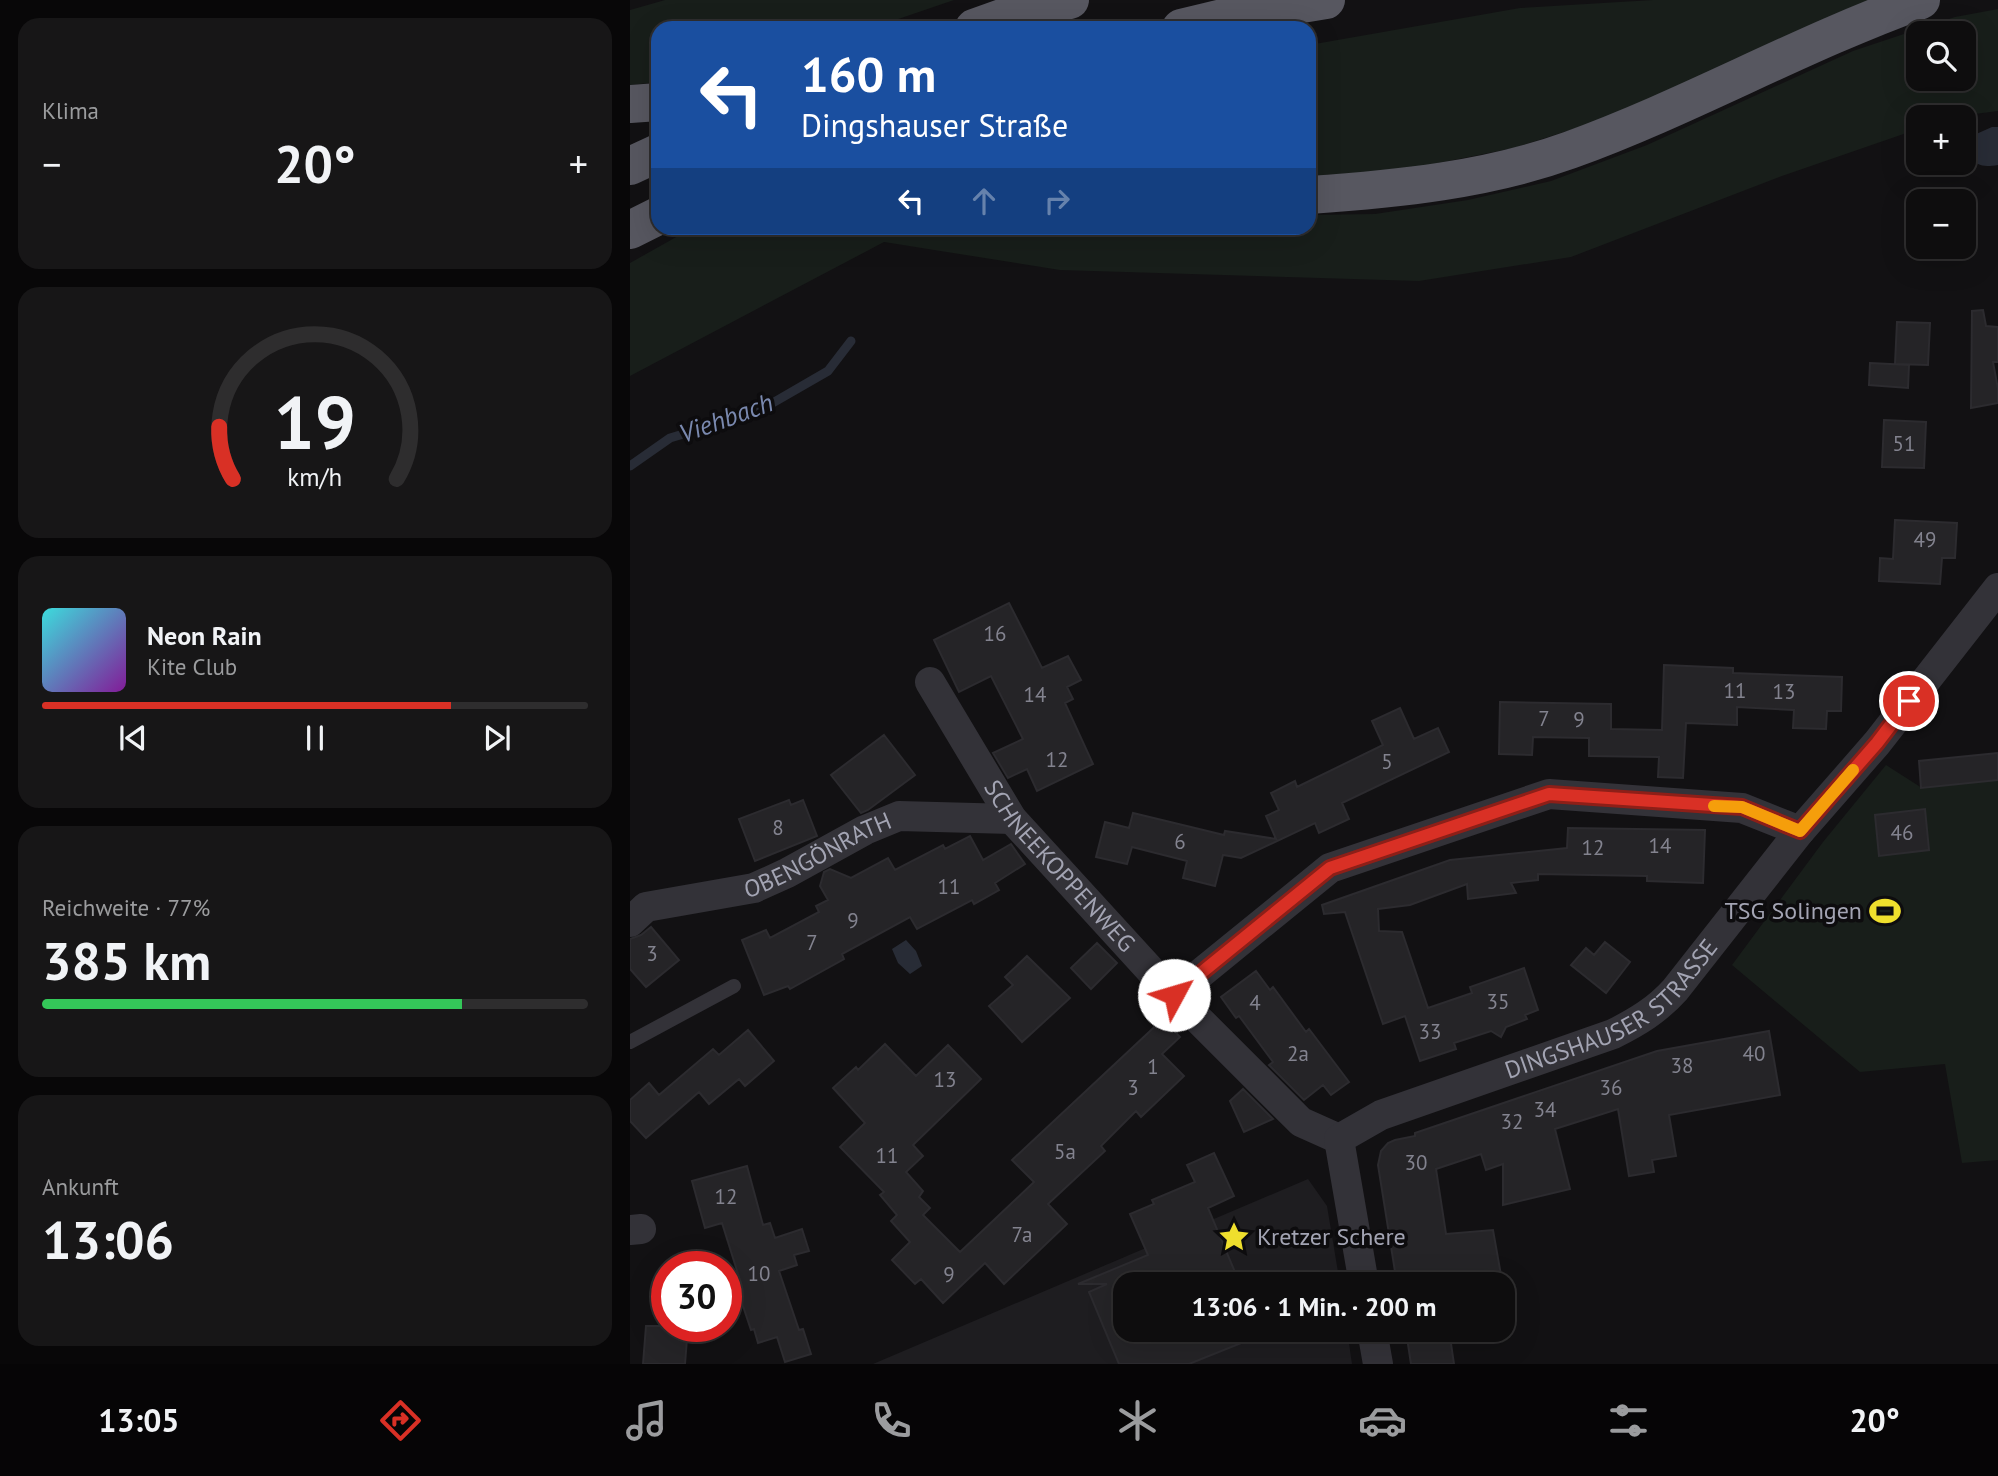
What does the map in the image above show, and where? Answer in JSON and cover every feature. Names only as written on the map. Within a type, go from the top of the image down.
[{"type":"highway","points":[[994,21],[1070,0]]},
{"type":"highway","points":[[1210,21],[1326,0]]},
{"type":"highway","points":[[1316,194],[1439,182],[1504,169],[1568,151],[1921,0]]},
{"type":"highway","points":[[630,104],[651,102]]},
{"type":"highway","points":[[630,166],[651,156]]},
{"type":"highway","points":[[630,230],[651,220]]},
{"type":"street","name":"DINGSHAUSER STRASSE","points":[[1339,1139],[1381,1115],[1613,1034],[1646,1017],[1661,1005],[1800,831],[1877,743],[1998,588]]},
{"type":"street","name":"SCHNEEKOPPENWEG","points":[[930,682],[1013,819],[1174,995],[1301,1122],[1339,1139]]},
{"type":"street","points":[[1174,995],[1330,868],[1549,794],[1742,807],[1800,831]]},
{"type":"street","name":"OBENGÖNRATH","points":[[630,922],[646,907],[754,888],[865,830],[899,816],[1013,819]]},
{"type":"street","points":[[1339,1139],[1362,1272]]},
{"type":"street","points":[[1374,1342],[1378,1364]]},
{"type":"lane","points":[[630,1042],[734,986]]},
{"type":"shaded area","points":[[665,0],[954,0],[892,21],[651,21],[651,83],[630,85],[630,10]]},
{"type":"shaded area","points":[[1653,0],[1874,0],[1633,110],[1514,148],[1403,170],[1316,176],[1316,44],[1520,8]]},
{"type":"shaded area","points":[[1998,9],[1998,111],[1976,114],[1976,105],[1906,105],[1906,133],[1782,176],[1571,257],[1419,281],[1060,270],[884,242],[630,376],[630,263],[681,235],[1316,235],[1316,215],[1375,214],[1468,200],[1551,181],[1647,145],[1853,51],[1906,33],[1906,91],[1976,91],[1976,21],[1943,21]]},
{"type":"shaded area","points":[[1998,127],[1998,165],[1976,162],[1976,134]]},
{"type":"shaded area","name":"TSG Solingen","points":[[1886,765],[1922,788],[1998,780],[1998,1160],[1962,1163],[1945,1064],[1860,1072],[1732,965],[1823,842]]},
{"type":"shaded area","points":[[906,940],[916,951],[922,966],[910,974],[898,963],[892,949]]},
{"type":"shaded area","points":[[1308,1179],[1327,1206],[1338,1272],[1113,1272],[1113,1342],[1349,1342],[1352,1364],[873,1364]]},
{"type":"building","points":[[1983,310],[1986,326],[1998,327],[1998,362],[1993,362],[1998,403],[1971,408],[1972,311]]},
{"type":"building","points":[[1897,322],[1930,323],[1928,365],[1895,364]]},
{"type":"building","points":[[1870,363],[1909,365],[1908,388],[1869,385]]},
{"type":"building","points":[[1884,420],[1926,422],[1924,468],[1882,467]]},
{"type":"building","points":[[1895,520],[1957,523],[1955,558],[1942,558],[1940,584],[1879,581],[1880,558],[1893,559]]},
{"type":"building","points":[[1009,603],[1042,668],[1068,656],[1081,680],[1067,687],[1073,699],[1065,703],[1093,764],[1037,791],[1027,769],[1008,778],[993,753],[1023,739],[991,676],[959,692],[934,640]]},
{"type":"building","points":[[1664,665],[1733,668],[1733,673],[1842,677],[1841,711],[1827,711],[1826,729],[1793,728],[1794,710],[1737,707],[1737,725],[1686,723],[1683,778],[1658,777],[1659,757],[1589,756],[1589,738],[1533,737],[1532,755],[1499,754],[1500,702],[1611,704],[1611,729],[1662,730]]},
{"type":"building","points":[[1400,708],[1414,739],[1438,728],[1449,752],[1342,803],[1349,819],[1319,833],[1315,823],[1241,858],[1223,855],[1215,886],[1183,878],[1187,861],[1132,847],[1127,864],[1096,857],[1105,822],[1129,828],[1133,813],[1224,835],[1225,831],[1276,839],[1266,816],[1279,810],[1271,793],[1295,781],[1297,787],[1383,745],[1372,721]]},
{"type":"building","points":[[884,735],[915,775],[861,813],[831,775]]},
{"type":"building","points":[[1998,753],[1998,780],[1921,788],[1919,761]]},
{"type":"building","points":[[789,800],[791,805],[803,800],[817,836],[755,861],[739,819]]},
{"type":"building","points":[[1925,809],[1929,850],[1879,856],[1875,815]]},
{"type":"building","points":[[1568,828],[1705,830],[1703,883],[1647,881],[1647,876],[1538,874],[1538,880],[1511,883],[1516,893],[1468,899],[1467,884],[1410,905],[1378,909],[1379,931],[1402,932],[1428,1008],[1472,993],[1470,987],[1524,968],[1538,1010],[1525,1015],[1527,1019],[1506,1027],[1501,1037],[1491,1031],[1454,1043],[1456,1049],[1420,1061],[1405,1016],[1383,1024],[1345,912],[1324,914],[1322,905],[1450,860],[1567,848]]},
{"type":"building","points":[[970,836],[983,860],[1011,844],[1025,864],[995,883],[999,890],[974,904],[972,900],[917,929],[910,917],[842,954],[844,959],[790,989],[788,986],[764,995],[742,940],[766,930],[770,938],[819,912],[816,906],[828,900],[820,886],[824,872],[830,869],[851,878],[888,858],[895,870],[943,845],[945,849]]},
{"type":"building","points":[[651,927],[679,960],[646,987],[630,969],[630,939]]},
{"type":"building","points":[[1605,942],[1630,962],[1606,993],[1571,965],[1586,948],[1594,955]]},
{"type":"building","points":[[1097,943],[1117,963],[1091,989],[1071,968]]},
{"type":"building","points":[[1027,956],[1070,998],[1022,1042],[989,1006],[1013,985],[1005,977]]},
{"type":"building","points":[[1256,971],[1270,990],[1273,987],[1306,1032],[1309,1029],[1349,1082],[1331,1095],[1323,1085],[1304,1100],[1269,1065],[1273,1062],[1239,1016],[1236,1018],[1221,997]]},
{"type":"building","points":[[1163,1019],[1180,1037],[1162,1054],[1184,1076],[1141,1117],[1136,1111],[1101,1146],[1105,1151],[1048,1204],[1067,1224],[1004,1284],[985,1263],[943,1303],[921,1279],[915,1284],[892,1260],[910,1242],[891,1221],[897,1215],[880,1195],[884,1192],[840,1147],[865,1123],[833,1088],[856,1067],[858,1070],[885,1044],[916,1076],[948,1045],[981,1079],[913,1145],[923,1156],[906,1172],[923,1191],[919,1197],[930,1208],[923,1215],[960,1252],[1034,1182],[1012,1160]]},
{"type":"building","points":[[748,1030],[774,1061],[745,1086],[739,1079],[709,1104],[699,1092],[646,1138],[630,1121],[630,1100],[649,1083],[659,1095],[713,1049],[719,1055]]},
{"type":"building","points":[[1769,1031],[1780,1095],[1669,1115],[1676,1156],[1652,1160],[1654,1172],[1629,1176],[1618,1109],[1555,1129],[1570,1189],[1503,1205],[1503,1164],[1486,1170],[1481,1154],[1436,1169],[1446,1234],[1493,1230],[1500,1272],[1395,1272],[1378,1165],[1381,1151],[1388,1143],[1415,1136],[1415,1133],[1657,1051]]},
{"type":"building","points":[[1243,1089],[1273,1119],[1244,1132],[1230,1101]]},
{"type":"building","points":[[1214,1153],[1234,1196],[1208,1208],[1235,1272],[1113,1272],[1113,1342],[1244,1342],[1189,1364],[1119,1364],[1089,1292],[1107,1284],[1078,1284],[1148,1255],[1130,1214],[1154,1204],[1152,1200],[1195,1182],[1187,1165]]},
{"type":"building","points":[[747,1166],[763,1225],[770,1223],[775,1238],[802,1229],[809,1251],[794,1255],[797,1265],[779,1271],[799,1330],[803,1329],[811,1354],[785,1362],[777,1337],[758,1343],[742,1303],[742,1251],[731,1251],[722,1223],[705,1228],[692,1181]]},
{"type":"building","points":[[646,1326],[651,1326],[651,1342],[687,1342],[685,1364],[643,1364]]},
{"type":"building","points":[[1408,1342],[1451,1342],[1454,1364],[1411,1364]]},
{"type":"waterway","name":"Viehbach","points":[[630,466],[670,438],[757,412],[828,371],[851,341]]},
{"type":"slow traffic","points":[[1714,806],[1742,807],[1800,831],[1853,770]]},
{"type":"place","name":"TSG Solingen","points":[[1885,911]]},
{"type":"place","name":"Kretzer Schere","points":[[1234,1237]]},
{"type":"route","points":[[1174,995],[1330,868],[1549,794],[1742,807],[1800,831],[1877,743],[1909,701]]}]
